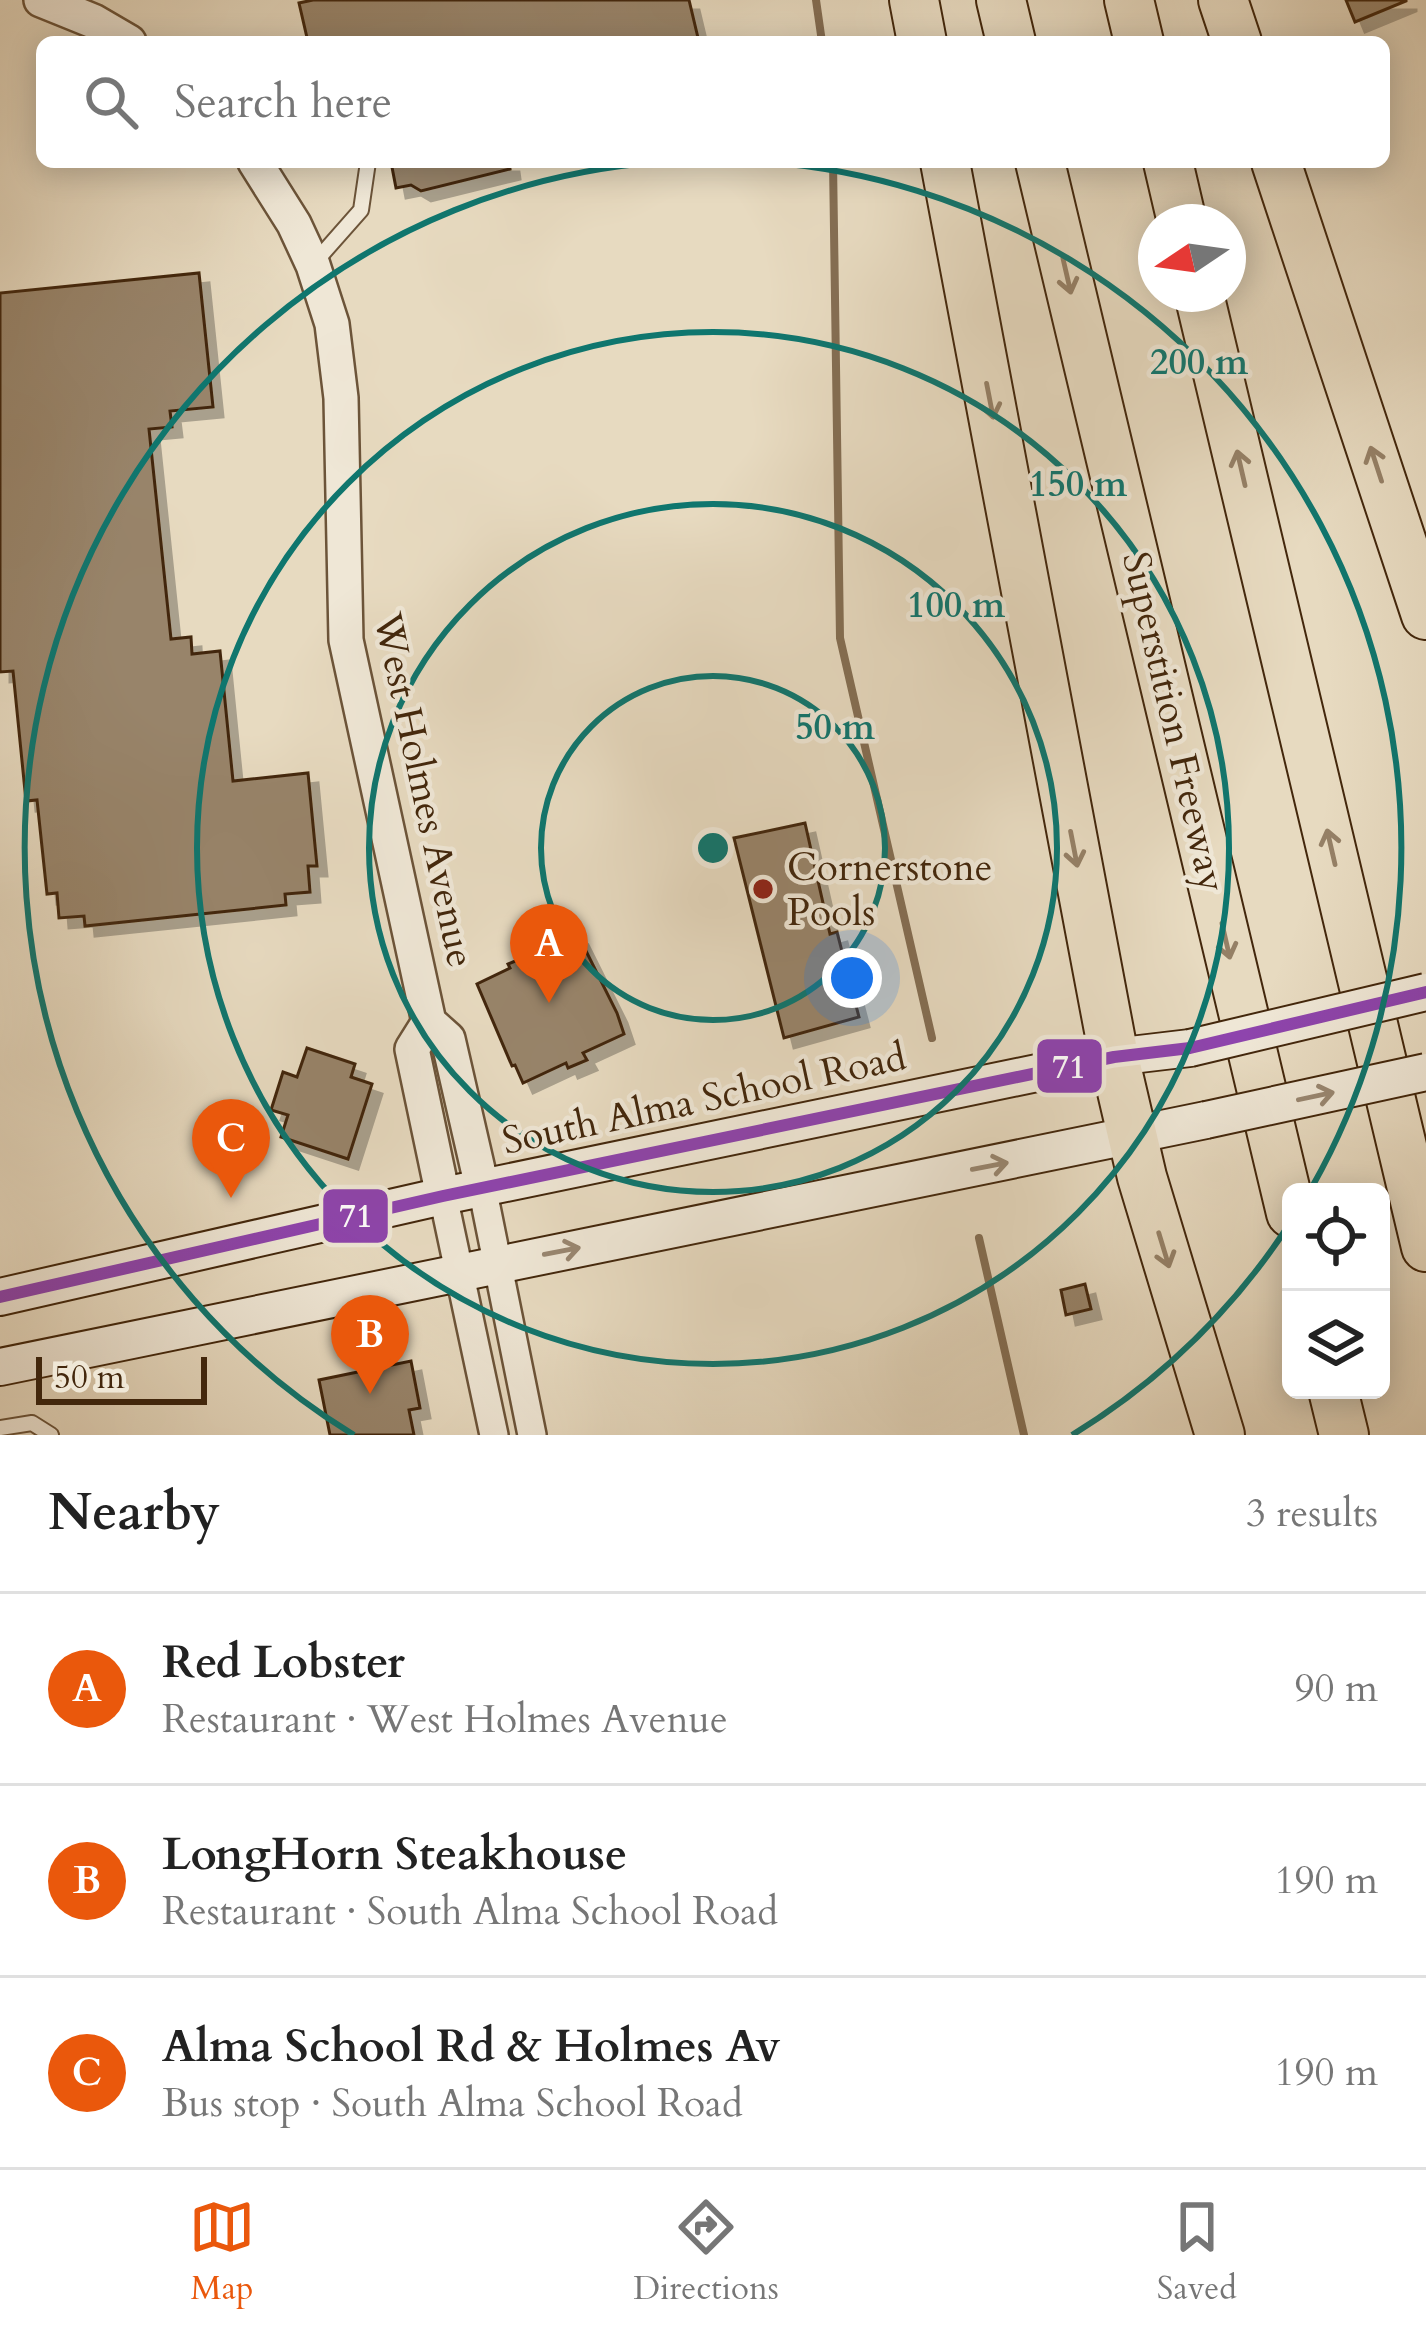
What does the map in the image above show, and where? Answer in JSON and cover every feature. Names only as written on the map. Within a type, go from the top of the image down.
[{"type":"highway","points":[[914,0],[921,36]]},
{"type":"highway","points":[[1001,0],[1010,36]]},
{"type":"highway","points":[[1129,0],[1138,36]]},
{"type":"highway","points":[[1223,0],[1235,36]]},
{"type":"highway","points":[[946,168],[1114,1057],[1142,1177],[1220,1435]]},
{"type":"highway","name":"Superstition Freeway","points":[[1041,168],[1284,1183]]},
{"type":"highway","points":[[1169,168],[1178,204]]},
{"type":"highway","points":[[1278,168],[1426,615]]},
{"type":"highway","points":[[1203,312],[1426,1247]]},
{"type":"highway","points":[[1336,1399],[1344,1435]]},
{"type":"main road","name":"South Alma School Road","points":[[0,1297],[482,1187],[1114,1057],[1190,1048],[1426,992]]},
{"type":"main road","points":[[0,1367],[1134,1137],[1426,1072]]},
{"type":"street","points":[[40,0],[119,36]]},
{"type":"street","name":"West Holmes Avenue","points":[[259,168],[294,224],[332,324],[339,381],[346,640],[429,1022],[448,1040],[532,1435]]},
{"type":"street","name":"West Holmes Avenue","points":[[429,1022],[412,1048],[494,1435]]},
{"type":"lane","points":[[313,265],[361,210],[367,168]]},
{"type":"lane","points":[[0,1428],[32,1423],[51,1435]]},
{"type":"building","points":[[689,0],[698,36],[307,36],[299,3]]},
{"type":"building","points":[[1346,0],[1406,0],[1406,1],[1355,22]]},
{"type":"building","points":[[392,168],[510,168],[421,191],[411,185],[396,188]]},
{"type":"building","points":[[199,273],[213,407],[170,411],[172,427],[149,429],[171,639],[191,637],[192,654],[220,651],[233,781],[308,773],[317,866],[308,866],[310,892],[285,894],[286,905],[85,926],[84,916],[59,918],[57,893],[47,894],[37,800],[26,801],[13,671],[0,672],[0,293]]},
{"type":"building","points":[[805,823],[830,934],[837,932],[859,1017],[784,1038],[734,838]]},
{"type":"building","points":[[578,935],[624,1034],[583,1053],[587,1060],[568,1068],[566,1063],[523,1083],[477,984],[510,968],[508,964]]},
{"type":"building","points":[[307,1048],[355,1064],[351,1077],[372,1084],[348,1159],[281,1137],[288,1115],[271,1110],[283,1072],[297,1077]]},
{"type":"building","points":[[1085,1284],[1091,1309],[1066,1315],[1061,1290]]},
{"type":"building","points":[[411,1361],[420,1408],[409,1410],[414,1435],[330,1435],[319,1380]]},
{"type":"waterway","points":[[816,0],[821,36]]},
{"type":"waterway","points":[[833,168],[840,638],[932,1038]]},
{"type":"waterway","points":[[979,1238],[1024,1435]]},
{"type":"transit line","name":"71","points":[[0,1297],[443,1196],[1114,1057],[1190,1048],[1426,992]]},
{"type":"place","name":"Cornerstone Pools","points":[[763,889]]},
{"type":"place","name":"Red Lobster","points":[[549,1003]]},
{"type":"place","name":"Alma School Rd & Holmes Av","points":[[231,1198]]},
{"type":"place","name":"LongHorn Steakhouse","points":[[370,1394]]}]
